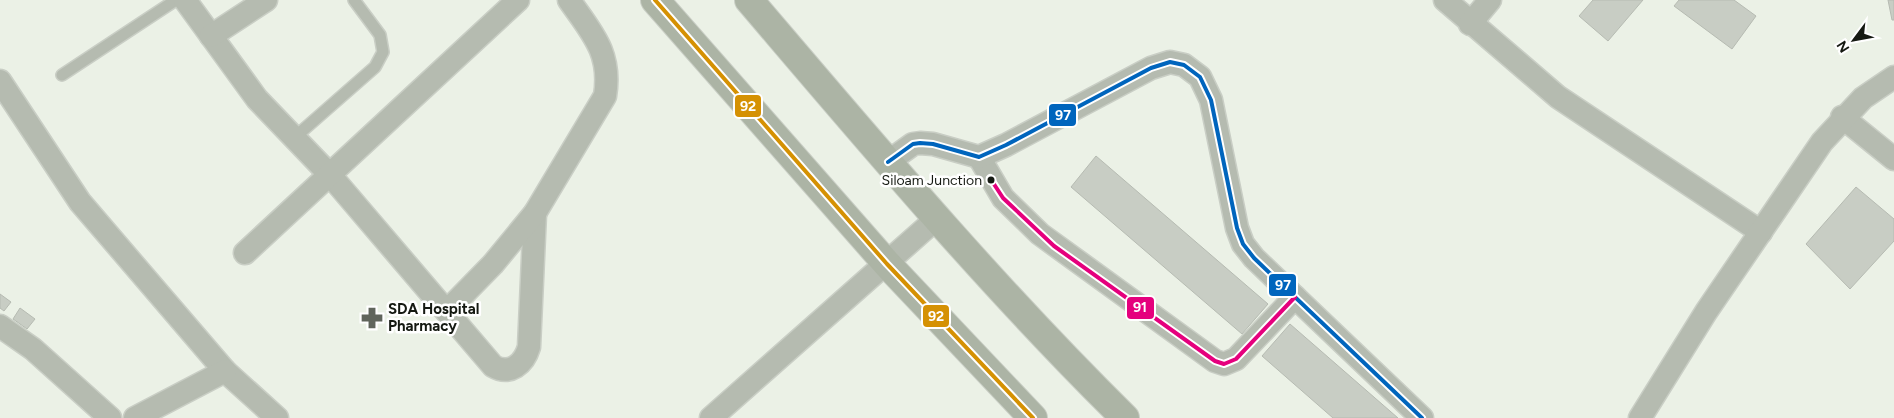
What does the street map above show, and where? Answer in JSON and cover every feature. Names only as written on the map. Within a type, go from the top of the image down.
[{"type":"main road","points":[[655,0],[887,264],[1033,418]]},
{"type":"main road","points":[[749,0],[936,219],[1070,364],[1125,418]]},
{"type":"street","points":[[185,0],[257,98],[330,175],[493,366],[499,370],[510,370],[526,358],[529,347],[534,213]]},
{"type":"street","points":[[212,36],[266,0]]},
{"type":"street","points":[[245,253],[518,0]]},
{"type":"street","points":[[446,311],[493,264],[534,213],[605,96],[608,79],[606,60],[596,39],[569,0]]},
{"type":"street","points":[[1445,0],[1470,24],[1558,98],[1761,232]]},
{"type":"street","points":[[1470,24],[1490,0]]},
{"type":"street","points":[[888,162],[913,144],[920,142],[978,157],[1006,145],[1150,68],[1170,62],[1184,65],[1200,77],[1211,100],[1237,228],[1243,244],[1254,258],[1295,298],[1422,418]]},
{"type":"street","points":[[1640,418],[1706,312],[1822,142],[1842,117],[1863,98],[1894,77]]},
{"type":"street","points":[[0,81],[67,186],[225,371],[277,418]]},
{"type":"street","points":[[1842,117],[1894,159]]},
{"type":"street","points":[[978,157],[1003,198],[1040,234],[1215,361],[1224,364],[1236,359],[1295,298]]},
{"type":"street","points":[[712,418],[936,219]]},
{"type":"street","points":[[0,326],[33,349],[110,418]]},
{"type":"street","points":[[135,418],[225,371]]},
{"type":"lane","points":[[62,75],[176,0]]},
{"type":"lane","points":[[294,138],[375,67],[384,52],[380,35],[354,0]]},
{"type":"building","points":[[1593,0],[1643,0],[1608,41],[1579,16]]},
{"type":"building","points":[[1679,0],[1734,0],[1756,16],[1732,49],[1674,6]]},
{"type":"building","points":[[1888,0],[1894,0],[1894,20],[1892,20]]},
{"type":"building","points":[[1096,156],[1268,304],[1242,334],[1071,187]]},
{"type":"building","points":[[1856,187],[1894,219],[1894,241],[1850,289],[1806,244]]},
{"type":"building","points":[[0,294],[11,302],[4,311],[0,308]]},
{"type":"building","points":[[20,308],[35,319],[27,329],[13,319]]},
{"type":"building","points":[[1290,324],[1398,418],[1333,418],[1262,356]]},
{"type":"transit line","name":"92","points":[[655,0],[887,264],[1033,418]]},
{"type":"transit line","name":"97","points":[[888,162],[913,144],[920,143],[933,144],[979,157],[1006,145],[1151,68],[1170,62],[1184,65],[1200,77],[1211,100],[1237,228],[1243,244],[1254,258],[1422,418]]},
{"type":"transit line","name":"91","points":[[990,178],[1003,198],[1054,246],[1215,361],[1224,364],[1236,359],[1295,297]]},
{"type":"place","name":"Siloam Junction","points":[[991,180]]},
{"type":"place","name":"SDA Hospital Pharmacy","points":[[372,318]]}]
